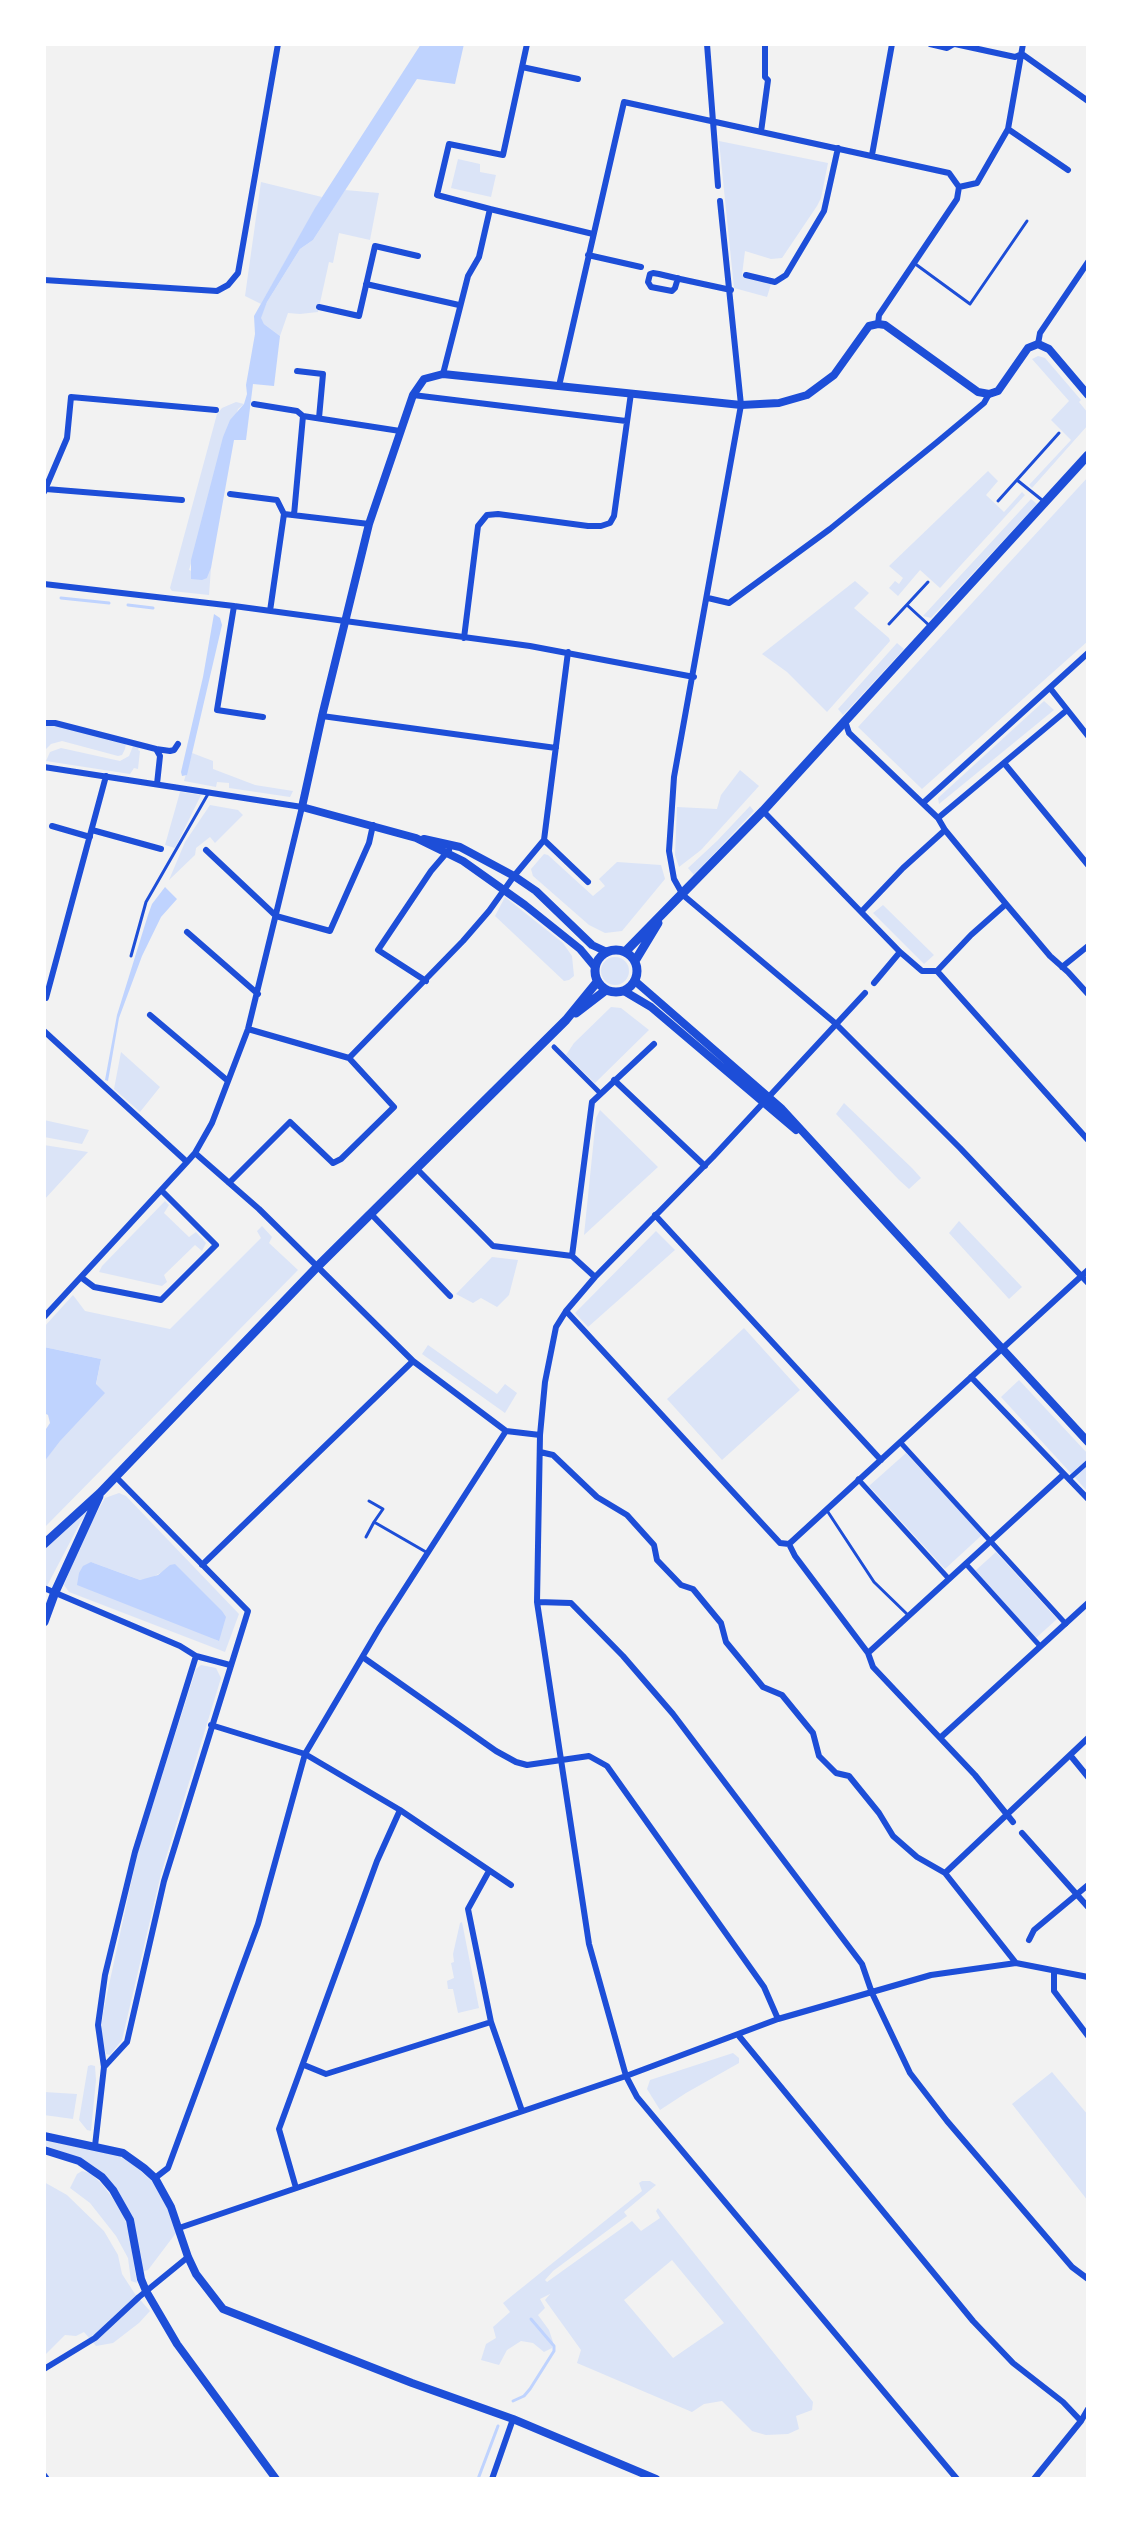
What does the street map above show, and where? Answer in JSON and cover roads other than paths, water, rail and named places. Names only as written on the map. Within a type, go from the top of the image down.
[{"type":"main road","points":[[625,952],[763,811],[1088,455]]},
{"type":"main road","points":[[635,961],[664,913]]},
{"type":"main road","points":[[607,952],[625,952],[635,961],[635,981],[624,991],[615,993],[606,990],[597,982],[595,967],[607,952]]},
{"type":"main road","points":[[44,1544],[100,1493],[317,1267],[566,1020],[597,982]]},
{"type":"main road","points":[[566,1020],[606,990]]},
{"type":"main road","points":[[44,1622],[100,1493]]},
{"type":"street","points":[[44,280],[217,291],[228,285],[238,273],[278,44]]},
{"type":"street","points":[[527,44],[503,155],[449,144],[437,195],[593,234]]},
{"type":"street","points":[[707,44],[718,186]]},
{"type":"street","points":[[761,132],[768,80],[765,77],[765,44]]},
{"type":"street","points":[[872,155],[892,44]]},
{"type":"street","points":[[930,44],[954,44],[1015,57],[1022,54]]},
{"type":"street","points":[[959,187],[977,183],[1008,129],[1023,44]]},
{"type":"street","points":[[1022,54],[1088,101]]},
{"type":"street","points":[[522,67],[578,79]]},
{"type":"street","points":[[559,386],[624,102],[949,173],[959,187],[957,199],[879,315],[878,324]]},
{"type":"street","points":[[1008,129],[1068,170]]},
{"type":"street","points":[[746,275],[775,282],[786,275],[824,211],[838,148]]},
{"type":"street","points":[[720,201],[741,405],[674,777],[669,851],[674,879],[683,895],[835,1023],[1085,1273],[1088,1283]]},
{"type":"street","points":[[443,374],[459,305],[468,276],[479,257],[490,209]]},
{"type":"street","points":[[319,307],[359,316],[375,246],[418,256]]},
{"type":"street","points":[[588,255],[641,267]]},
{"type":"street","points":[[1038,344],[1040,333],[1088,262]]},
{"type":"street","points":[[678,278],[672,291],[651,287],[648,282],[653,273],[678,278],[731,290]]},
{"type":"street","points":[[366,284],[459,305]]},
{"type":"street","points":[[44,1317],[195,1153],[212,1123],[258,994],[369,524],[413,395],[424,379],[443,374],[741,405],[779,403],[807,395],[834,375],[869,326],[878,324],[885,325],[978,392],[989,394],[998,391],[1028,348],[1038,344],[1049,349],[1088,395]]},
{"type":"street","points":[[297,371],[323,374],[319,418]]},
{"type":"street","points":[[464,638],[478,526],[487,515],[588,526],[610,523],[614,516],[631,393]]},
{"type":"street","points":[[708,598],[729,603],[840,521],[984,403],[989,394]]},
{"type":"street","points":[[413,395],[626,421]]},
{"type":"street","points":[[182,500],[45,490],[67,438],[71,397],[216,410]]},
{"type":"street","points":[[254,404],[297,411],[303,416],[400,431]]},
{"type":"street","points":[[294,515],[303,416]]},
{"type":"street","points":[[230,494],[277,500],[284,514],[270,611]]},
{"type":"street","points":[[284,514],[369,524]]},
{"type":"street","points":[[44,584],[234,606],[568,652],[694,677]]},
{"type":"street","points":[[234,606],[217,710],[263,717]]},
{"type":"street","points":[[349,1058],[426,981],[489,911],[544,840],[568,652]]},
{"type":"street","points":[[923,803],[1088,653]]},
{"type":"street","points":[[1050,688],[1088,736]]},
{"type":"street","points":[[938,818],[1067,710]]},
{"type":"street","points":[[322,716],[556,748]]},
{"type":"street","points":[[845,721],[849,733],[938,818],[1006,904],[1088,994]]},
{"type":"street","points":[[44,723],[55,723],[156,749],[170,751],[178,744]]},
{"type":"street","points":[[156,749],[160,756],[157,784]]},
{"type":"street","points":[[1004,763],[1088,865]]},
{"type":"street","points":[[44,767],[302,807],[450,849],[514,876],[536,891],[592,945],[607,952]]},
{"type":"street","points":[[46,998],[106,776]]},
{"type":"street","points":[[763,811],[922,971],[937,971],[1006,904]]},
{"type":"street","points":[[206,850],[276,916],[330,931],[369,843],[373,825]]},
{"type":"street","points":[[52,826],[161,849]]},
{"type":"street","points":[[862,911],[945,830]]},
{"type":"street","points":[[544,840],[588,882]]},
{"type":"street","points":[[450,849],[580,949],[595,967]]},
{"type":"street","points":[[426,981],[378,950],[431,871],[450,849]]},
{"type":"street","points":[[187,932],[258,994]]},
{"type":"street","points":[[1062,967],[1088,946]]},
{"type":"street","points":[[874,983],[900,952]]},
{"type":"street","points":[[937,971],[1088,1140]]},
{"type":"street","points":[[635,981],[801,1129],[1088,1442]]},
{"type":"street","points":[[624,991],[651,1007],[767,1097]]},
{"type":"street","points":[[865,993],[705,1166],[595,1277],[556,1327],[545,1382],[540,1435],[537,1602],[589,1944],[626,2076],[637,2097],[957,2479]]},
{"type":"street","points":[[150,1015],[228,1081]]},
{"type":"street","points":[[229,1183],[290,1122],[333,1163],[341,1159],[394,1107],[349,1058],[248,1029]]},
{"type":"street","points":[[44,1031],[187,1162]]},
{"type":"street","points":[[572,1256],[592,1102],[654,1044]]},
{"type":"street","points":[[554,1047],[600,1093]]},
{"type":"street","points":[[614,1080],[705,1166]]},
{"type":"street","points":[[195,1153],[413,1361],[506,1431],[540,1435]]},
{"type":"street","points":[[417,1169],[493,1246],[572,1256],[595,1277]]},
{"type":"street","points":[[82,1278],[94,1287],[161,1300],[216,1245],[162,1191]]},
{"type":"street","points":[[372,1215],[450,1296]]},
{"type":"street","points":[[655,1215],[881,1460]]},
{"type":"street","points":[[566,1311],[780,1543],[789,1544],[1085,1273]]},
{"type":"street","points":[[202,1565],[413,1361]]},
{"type":"street","points":[[971,1377],[1088,1499]]},
{"type":"street","points":[[155,2178],[168,2168],[258,1924],[305,1754],[426,1552],[506,1431]]},
{"type":"street","points":[[900,1442],[1066,1624]]},
{"type":"street","points":[[540,1452],[553,1455],[597,1497],[627,1515],[654,1545],[657,1560],[681,1585],[693,1589],[721,1623],[726,1642],[763,1687],[782,1695],[813,1733],[819,1756],[836,1773],[849,1776],[893,1836],[917,1857],[945,1873],[1016,1963]]},
{"type":"street","points":[[868,1653],[991,1541],[1066,1476],[1088,1462]]},
{"type":"street","points":[[104,2067],[127,2042],[164,1881],[248,1611],[115,1476]]},
{"type":"street","points":[[858,1479],[949,1579]]},
{"type":"street","points":[[789,1544],[868,1653],[873,1667],[1013,1822]]},
{"type":"street","points":[[966,1564],[1040,1646]]},
{"type":"street","points":[[44,1588],[180,1646],[196,1656],[230,1665]]},
{"type":"street","points":[[537,1602],[571,1603],[623,1656],[673,1714],[862,1964],[872,1993],[910,2073],[1072,2267],[1088,2279]]},
{"type":"street","points":[[940,1738],[1088,1603]]},
{"type":"street","points":[[997,1612],[1003,1605]]},
{"type":"street","points":[[95,2146],[104,2067],[98,2025],[105,1975],[135,1852],[196,1656]]},
{"type":"street","points":[[364,1658],[516,1762],[527,1765],[589,1756],[607,1766],[764,1987],[778,2019]]},
{"type":"street","points":[[211,1725],[305,1754],[400,1810],[511,1885]]},
{"type":"street","points":[[945,1873],[1088,1738]]},
{"type":"street","points":[[1070,1755],[1088,1777]]},
{"type":"street","points":[[296,2188],[279,2129],[377,1861],[400,1810]]},
{"type":"street","points":[[1022,1833],[1088,1907]]},
{"type":"street","points":[[489,1871],[468,1909],[491,2022],[522,2111]]},
{"type":"street","points":[[1029,1940],[1034,1930],[1088,1885]]},
{"type":"street","points":[[1016,1963],[1021,1954]]},
{"type":"street","points":[[179,2228],[626,2076],[778,2019],[931,1975],[1016,1963],[1088,1977]]},
{"type":"street","points":[[1054,1972],[1054,1991],[1088,2036]]},
{"type":"street","points":[[304,2065],[326,2074],[491,2022]]},
{"type":"street","points":[[739,2036],[973,2321],[1013,2363],[1063,2402],[1081,2421]]},
{"type":"street","points":[[44,2136],[123,2153],[155,2178],[171,2207],[196,2274],[223,2309],[513,2419],[656,2479]]},
{"type":"street","points":[[44,2150],[79,2161],[102,2177],[113,2190],[130,2220],[146,2291],[177,2344],[276,2479]]},
{"type":"street","points":[[44,2369],[95,2338],[188,2257]]},
{"type":"street","points":[[1034,2479],[1088,2409]]},
{"type":"street","points":[[492,2479],[513,2419]]},
{"type":"lane","points":[[914,263],[970,304],[1027,221]]},
{"type":"lane","points":[[998,501],[1059,433]]},
{"type":"lane","points":[[1017,480],[1045,503]]},
{"type":"lane","points":[[889,624],[928,582]]},
{"type":"lane","points":[[907,605],[932,627]]},
{"type":"lane","points":[[131,956],[146,902],[209,792]]},
{"type":"lane","points":[[366,1537],[383,1509],[369,1501]]},
{"type":"lane","points":[[826,1509],[874,1582],[909,1617]]},
{"type":"lane","points":[[374,1522],[426,1552]]},
{"type":"water","points":[[421,44],[464,44],[455,84],[417,79],[313,240],[300,249],[267,302],[261,318],[280,336],[274,386],[253,384],[246,440],[234,440],[211,568],[207,578],[191,579],[191,560],[223,437],[247,394],[255,334],[254,316],[315,208]]},
{"type":"water","points":[[214,614],[220,618],[222,625],[187,775],[182,776],[181,772]]},
{"type":"water","points":[[165,887],[177,899],[161,917],[142,956],[119,1018],[108,1081],[105,1080],[117,1015],[152,904]]},
{"type":"water","points":[[44,1347],[101,1359],[96,1384],[105,1393],[44,1462],[44,1432],[50,1423],[48,1415],[44,1413]]},
{"type":"water","points":[[91,1562],[140,1580],[158,1575],[175,1564],[226,1617],[219,1641],[77,1585],[83,1566]]},
{"type":"waterway","points":[[61,598],[109,603]]},
{"type":"waterway","points":[[128,605],[153,608]]},
{"type":"waterway","points":[[513,2401],[530,2389],[554,2351],[554,2346],[531,2319]]},
{"type":"waterway","points":[[478,2479],[498,2426]]}]
